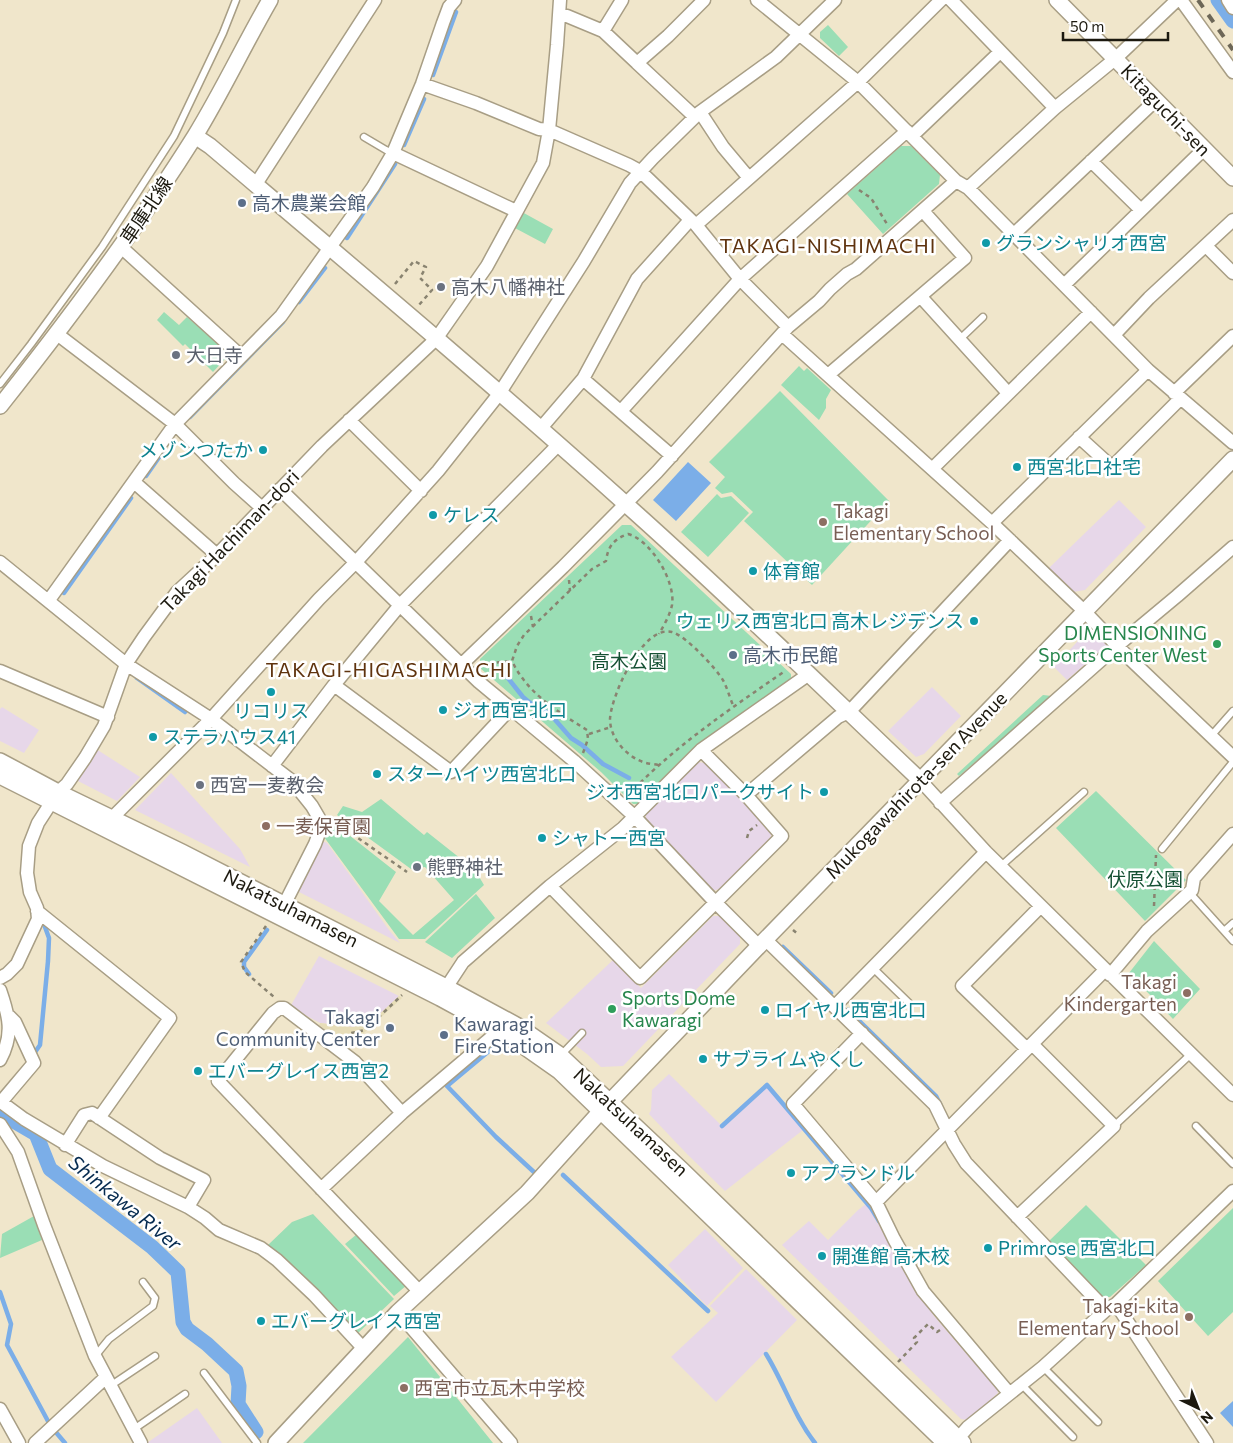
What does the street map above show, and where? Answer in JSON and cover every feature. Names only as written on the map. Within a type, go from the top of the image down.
[{"type":"street","name":"車庫北線","points":[[0,406],[57,334],[121,247],[195,136],[270,0]]},
{"type":"street","points":[[256,184],[375,0]]},
{"type":"street","points":[[393,153],[516,211],[543,163],[549,130],[560,0]]},
{"type":"street","points":[[603,31],[622,0]]},
{"type":"street","points":[[637,63],[668,36],[704,0]]},
{"type":"street","points":[[757,0],[858,82],[956,181],[968,188],[1148,370],[1233,443]]},
{"type":"street","points":[[107,823],[212,719],[319,599],[421,491],[499,394],[584,261],[630,183],[640,171],[698,115],[761,69],[835,0]]},
{"type":"street","points":[[540,428],[583,379],[636,279],[693,222],[749,178],[858,82],[942,0]]},
{"type":"street","points":[[951,0],[1055,108]]},
{"type":"street","name":"Kitaguchi-sen","points":[[1057,0],[1233,178]]},
{"type":"street","points":[[968,188],[1055,108],[1115,59],[1177,0]]},
{"type":"street","points":[[1181,0],[1233,72]]},
{"type":"street","points":[[1228,0],[1233,8]]},
{"type":"street","points":[[49,600],[175,424],[281,316],[373,187],[393,153],[422,84],[448,2]]},
{"type":"street","points":[[559,15],[603,31],[698,115],[749,178]]},
{"type":"street","points":[[621,411],[740,278],[909,134],[1000,52]]},
{"type":"street","points":[[422,84],[539,128],[549,130],[640,171],[693,222],[785,331],[828,375],[992,523],[1233,757]]},
{"type":"street","points":[[1013,235],[1156,100]]},
{"type":"street","points":[[195,136],[210,146],[330,247],[625,504],[809,674],[920,780],[986,852],[1233,1095]]},
{"type":"street","points":[[1064,285],[1204,149]]},
{"type":"street","points":[[1091,161],[1141,210]]},
{"type":"street","points":[[466,669],[672,456],[785,331],[847,274],[856,269],[956,181]]},
{"type":"street","name":"Takagi Hachiman-dori","points":[[37,911],[30,892],[27,873],[29,846],[38,822],[85,758],[108,717],[126,664],[177,592],[217,555],[349,420],[436,339],[486,266],[516,211]]},
{"type":"street","points":[[828,375],[965,258],[923,211]]},
{"type":"street","points":[[1114,335],[1149,298],[1233,220]]},
{"type":"street","points":[[1206,246],[1233,274]]},
{"type":"street","points":[[121,247],[241,356]]},
{"type":"street","points":[[921,297],[1008,393]]},
{"type":"street","points":[[932,469],[1090,312]]},
{"type":"street","points":[[57,334],[175,424],[262,508]]},
{"type":"street","points":[[1079,437],[1112,467],[1233,336]]},
{"type":"street","points":[[992,523],[1148,370]]},
{"type":"street","points":[[583,379],[672,456]]},
{"type":"street","points":[[349,420],[421,491]]},
{"type":"street","points":[[272,766],[334,685],[400,605],[558,445]]},
{"type":"street","name":"Mukogawahirota-sen Avenue","points":[[276,1443],[419,1291],[527,1193],[605,1107],[1233,459]]},
{"type":"street","points":[[134,482],[217,555]]},
{"type":"street","points":[[280,489],[466,669],[575,762],[634,816],[715,902],[835,1006],[935,1105],[954,1144],[966,1163],[1017,1217],[1111,1307],[1207,1443]]},
{"type":"street","points":[[746,795],[838,717],[849,712],[1010,540]]},
{"type":"street","points":[[940,803],[1233,546]]},
{"type":"street","points":[[0,562],[126,664],[212,719],[292,781],[312,806],[319,818],[319,833],[277,915]]},
{"type":"street","points":[[0,671],[108,717]]},
{"type":"street","points":[[443,993],[463,962],[550,886],[623,828],[701,750],[809,674]]},
{"type":"street","points":[[334,685],[451,772],[511,708]]},
{"type":"street","points":[[550,886],[640,978],[782,836],[746,795],[701,750]]},
{"type":"street","name":"Nakatsuhamasen","points":[[0,761],[55,797]]},
{"type":"street","name":"Nakatsuhamasen","points":[[0,776],[55,797],[277,915],[518,1026],[560,1056],[605,1107],[955,1442]]},
{"type":"street","points":[[876,1202],[1029,1046],[1192,890],[1194,878],[1233,834]]},
{"type":"street","points":[[835,1006],[986,852]]},
{"type":"street","points":[[1017,1217],[1114,1126],[962,986],[1041,906]]},
{"type":"street","points":[[0,978],[17,964],[38,919],[37,911]]},
{"type":"street","points":[[37,911],[170,1018],[99,1118]]},
{"type":"street","points":[[0,990],[9,1016],[7,1041],[0,1060]]},
{"type":"street","name":"Nakatsuhamasen","points":[[443,993],[500,1030],[605,1107]]},
{"type":"street","points":[[402,1113],[355,1062],[284,1008],[280,1008],[273,1013],[218,1081],[419,1291]]},
{"type":"street","points":[[9,1016],[15,1022],[34,1063],[1,1103],[24,1120],[65,1145],[103,1166],[188,1207],[219,1230],[261,1248],[277,1260],[314,1295],[364,1349]]},
{"type":"street","points":[[322,1189],[402,1113],[500,1030]]},
{"type":"street","points":[[862,1033],[793,1104],[876,1202],[923,1291],[1009,1394]]},
{"type":"street","points":[[65,1145],[84,1115],[92,1113],[160,1158],[204,1180],[188,1207]]},
{"type":"street","points":[[0,1124],[18,1152],[44,1226],[95,1356],[141,1443]]},
{"type":"street","points":[[955,1442],[1111,1307],[1233,1191]]},
{"type":"street","points":[[398,1312],[511,1443]]},
{"type":"street","points":[[35,1443],[108,1382]]},
{"type":"street","points":[[0,1408],[19,1443]]},
{"type":"lane","points":[[0,384],[102,247],[174,136],[223,33],[236,0]]},
{"type":"lane","points":[[364,137],[393,153]]},
{"type":"lane","points":[[959,340],[983,318]]},
{"type":"lane","points":[[1211,736],[1233,712]]},
{"type":"lane","points":[[1162,849],[1233,762]]},
{"type":"lane","points":[[1001,866],[1084,792]]},
{"type":"lane","points":[[1189,892],[1233,941]]},
{"type":"lane","points":[[1224,931],[1233,922]]},
{"type":"lane","points":[[873,968],[909,1003]]},
{"type":"lane","points":[[560,1056],[582,1034]]},
{"type":"lane","points":[[1114,1126],[1191,1054]]},
{"type":"lane","points":[[1196,1126],[1233,1164]]},
{"type":"lane","points":[[95,1356],[109,1339],[153,1306],[155,1298],[143,1282]]},
{"type":"lane","points":[[108,1382],[155,1356]]},
{"type":"lane","points":[[1043,1367],[1098,1422]]},
{"type":"lane","points":[[204,1373],[257,1443]]},
{"type":"lane","points":[[1021,1384],[1073,1437]]},
{"type":"lane","points":[[134,1429],[185,1394]]},
{"type":"path","points":[[851,182],[862,194],[870,198],[884,221],[897,234]]},
{"type":"path","points":[[392,287],[414,261],[426,267],[420,278],[432,290],[416,308]]},
{"type":"path","points":[[575,762],[584,751],[588,734],[587,730],[563,716],[540,697],[519,675],[512,661],[517,646],[524,635],[592,569],[606,561],[609,548],[613,542],[628,534],[640,540],[651,551],[670,581],[672,605],[659,634]]},
{"type":"path","points":[[658,765],[643,762],[621,747],[611,727],[610,719],[625,674],[643,646],[666,631],[674,632],[682,637],[706,659],[724,683],[734,707]]},
{"type":"path","points":[[466,669],[480,664],[512,661]]},
{"type":"path","points":[[588,734],[611,727]]},
{"type":"path","points":[[312,806],[407,872]]},
{"type":"path","points":[[1162,849],[1155,856],[1153,906],[1162,917]]},
{"type":"path","points":[[277,915],[241,962],[245,972],[278,1001],[280,1008]]},
{"type":"path","points":[[792,929],[799,935]]},
{"type":"path","points":[[337,1048],[351,1033],[365,1030],[403,994]]},
{"type":"path","points":[[898,1362],[918,1342],[914,1338],[928,1324],[937,1332],[944,1326]]},
{"type":"shaded area","points":[[1119,500],[1146,527],[1085,590],[1073,592],[1049,568]]},
{"type":"shaded area","points":[[1087,631],[1096,631],[1106,641],[1107,645],[1067,680],[1054,667]]},
{"type":"shaded area","points":[[932,687],[961,716],[924,754],[916,757],[888,731]]},
{"type":"shaded area","points":[[2,707],[39,730],[24,753],[0,741],[0,709]]},
{"type":"shaded area","points":[[96,749],[140,777],[117,801],[78,781]]},
{"type":"shaded area","points":[[696,762],[707,763],[772,830],[770,840],[719,889],[712,891],[646,820],[646,811]]},
{"type":"shaded area","points":[[171,773],[240,849],[250,867],[135,810]]},
{"type":"shaded area","points":[[322,841],[327,843],[400,943],[297,891]]},
{"type":"shaded area","points":[[713,916],[721,916],[740,935],[740,944],[623,1066],[601,1067],[546,1023],[613,960],[641,988]]},
{"type":"shaded area","points":[[319,956],[399,996],[369,1024],[352,1027],[320,1023],[290,1007]]},
{"type":"shaded area","points":[[669,1074],[722,1126],[766,1086],[803,1130],[725,1191],[649,1114],[652,1090]]},
{"type":"shaded area","points":[[866,1204],[874,1214],[922,1299],[934,1316],[997,1389],[998,1393],[967,1420],[961,1419],[782,1245],[809,1221],[828,1240]]},
{"type":"shaded area","points":[[705,1229],[743,1268],[707,1306],[668,1265]]},
{"type":"shaded area","points":[[746,1269],[797,1320],[716,1402],[671,1357],[718,1313],[710,1306]]},
{"type":"shaded area","points":[[197,1408],[222,1443],[147,1443]]},
{"type":"green space","points":[[828,25],[848,47],[839,56],[820,38],[820,32]]},
{"type":"green space","points":[[901,146],[911,146],[940,175],[939,184],[883,234],[847,194]]},
{"type":"green space","points":[[522,212],[553,229],[545,244],[513,227]]},
{"type":"green space","points":[[164,312],[179,325],[187,317],[227,352],[227,357],[213,372],[157,320]]},
{"type":"green space","points":[[799,366],[804,371],[807,368],[831,390],[826,399],[826,408],[819,420],[781,385]]},
{"type":"green space","points":[[780,391],[889,501],[812,585],[744,521],[753,512],[732,492],[722,494],[715,488],[725,477],[709,462]]},
{"type":"green space","points":[[717,494],[721,498],[731,496],[749,513],[708,557],[681,532]]},
{"type":"green space","name":"高木公園","points":[[622,525],[631,525],[791,674],[791,682],[689,752],[638,804],[633,804],[601,772],[480,668],[480,659]]},
{"type":"green space","points":[[1043,695],[1052,696],[959,776],[957,774]]},
{"type":"green space","name":"伏原公園","points":[[1096,791],[1186,880],[1145,921],[1056,828]]},
{"type":"green space","points":[[381,799],[424,835],[427,832],[475,870],[484,885],[425,939],[399,939],[324,837],[335,824],[396,872],[379,901],[413,935],[454,900],[425,867],[411,869],[337,815],[343,806],[362,812]]},
{"type":"green space","points":[[476,894],[495,918],[452,958],[425,942]]},
{"type":"green space","points":[[1154,941],[1200,989],[1173,1019],[1129,973]]},
{"type":"green space","points":[[1086,1205],[1146,1265],[1110,1297],[1103,1297],[1049,1241]]},
{"type":"green space","points":[[1233,1208],[1233,1312],[1208,1336],[1158,1281]]},
{"type":"green space","points":[[313,1214],[394,1299],[357,1334],[268,1245],[292,1222]]},
{"type":"green space","points":[[34,1216],[42,1240],[0,1258],[2,1234]]},
{"type":"green space","points":[[357,1234],[407,1285],[394,1296],[345,1244]]},
{"type":"green space","name":"西宮市立瓦木中学校","points":[[408,1337],[493,1443],[303,1443]]},
{"type":"sand","points":[[399,996],[402,998],[352,1044],[348,1041],[345,1044],[319,1025],[320,1023],[352,1027],[369,1024]]},
{"type":"water","points":[[688,462],[711,483],[676,521],[653,500]]},
{"type":"water","points":[[1233,1401],[1233,1427],[1220,1413]]},
{"type":"waterway","points":[[1218,0],[1233,21]]},
{"type":"waterway","points":[[433,75],[456,12]]},
{"type":"waterway","points":[[404,145],[424,99]]},
{"type":"waterway","points":[[347,238],[395,164]]},
{"type":"waterway","points":[[299,302],[325,268]]},
{"type":"waterway","points":[[190,417],[283,322]]},
{"type":"waterway","points":[[146,476],[162,453]]},
{"type":"waterway","points":[[64,593],[131,498]]},
{"type":"waterway","points":[[504,673],[523,697],[550,714],[571,738],[582,745],[603,764],[629,778]]},
{"type":"waterway","points":[[137,678],[185,712]]},
{"type":"waterway","points":[[33,1055],[40,1045],[48,961],[49,938],[45,927]]},
{"type":"waterway","points":[[249,974],[244,967],[244,962],[267,930]]},
{"type":"waterway","points":[[783,947],[831,993]]},
{"type":"waterway","points":[[848,1010],[936,1096],[940,1104]]},
{"type":"waterway","points":[[495,1046],[447,1086],[496,1137],[535,1173]]},
{"type":"waterway","points":[[722,1126],[767,1085],[871,1208],[879,1221]]},
{"type":"waterway","name":"Shinkawa River","points":[[6,1113],[12,1120],[36,1134],[50,1169],[152,1247],[178,1272],[183,1322],[187,1329],[207,1344],[236,1371],[239,1386],[238,1404],[256,1432]]},
{"type":"waterway","points":[[563,1175],[708,1311]]},
{"type":"waterway","points":[[0,1292],[11,1324],[7,1345],[49,1423]]},
{"type":"waterway","points":[[766,1354],[801,1422],[815,1443]]},
{"type":"waterway","points":[[54,1430],[65,1443]]},
{"type":"railway","points":[[1198,0],[1233,50]]},
{"type":"place","name":"高木農業会館","points":[[242,203]]},
{"type":"place","name":"グランシャリオ西宮","points":[[986,243]]},
{"type":"place","name":"高木八幡神社","points":[[441,287]]},
{"type":"place","name":"大日寺","points":[[176,355]]},
{"type":"place","name":"メゾンつたか","points":[[263,450]]},
{"type":"place","name":"西宮北口社宅","points":[[1017,467]]},
{"type":"place","name":"ケレス","points":[[433,515]]},
{"type":"place","name":"Takagi Elementary School","points":[[823,522]]},
{"type":"place","name":"体育館","points":[[753,571]]},
{"type":"place","name":"ウェリス西宮北口 高木レジデンス","points":[[974,621]]},
{"type":"place","name":"DIMENSIONING Sports Center West","points":[[1217,644]]},
{"type":"place","name":"高木市民館","points":[[733,655]]},
{"type":"place","name":"リコリス","points":[[271,692]]},
{"type":"place","name":"ジオ西宮北口","points":[[443,710]]},
{"type":"place","name":"ステラハウス41","points":[[153,737]]},
{"type":"place","name":"スターハイツ西宮北口","points":[[377,774]]},
{"type":"place","name":"西宮一麦教会","points":[[200,785]]},
{"type":"place","name":"ジオ西宮北口パークサイト","points":[[824,792]]},
{"type":"place","name":"一麦保育園","points":[[266,826]]},
{"type":"place","name":"シャトー西宮","points":[[542,838]]},
{"type":"place","name":"熊野神社","points":[[417,867]]},
{"type":"place","name":"Takagi Kindergarten","points":[[1187,993]]},
{"type":"place","name":"Sports Dome Kawaragi","points":[[612,1009]]},
{"type":"place","name":"ロイヤル西宮北口","points":[[765,1010]]},
{"type":"place","name":"Takagi Community Center","points":[[390,1028]]},
{"type":"place","name":"Kawaragi Fire Station","points":[[444,1035]]},
{"type":"place","name":"サブライムやくし","points":[[703,1059]]},
{"type":"place","name":"エバーグレイス西宮2","points":[[198,1071]]},
{"type":"place","name":"アプランドル","points":[[791,1173]]},
{"type":"place","name":"Primrose 西宮北口","points":[[988,1248]]},
{"type":"place","name":"開進館 高木校","points":[[822,1256]]},
{"type":"place","name":"Takagi-kita Elementary School","points":[[1189,1317]]},
{"type":"place","name":"エバーグレイス西宮","points":[[261,1321]]},
{"type":"place","name":"西宮市立瓦木中学校","points":[[404,1388]]},
{"type":"district","name":"TAKAGI-NISHIMACHI","points":[[828,246]]},
{"type":"district","name":"TAKAGI-HIGASHIMACHI","points":[[389,670]]}]
